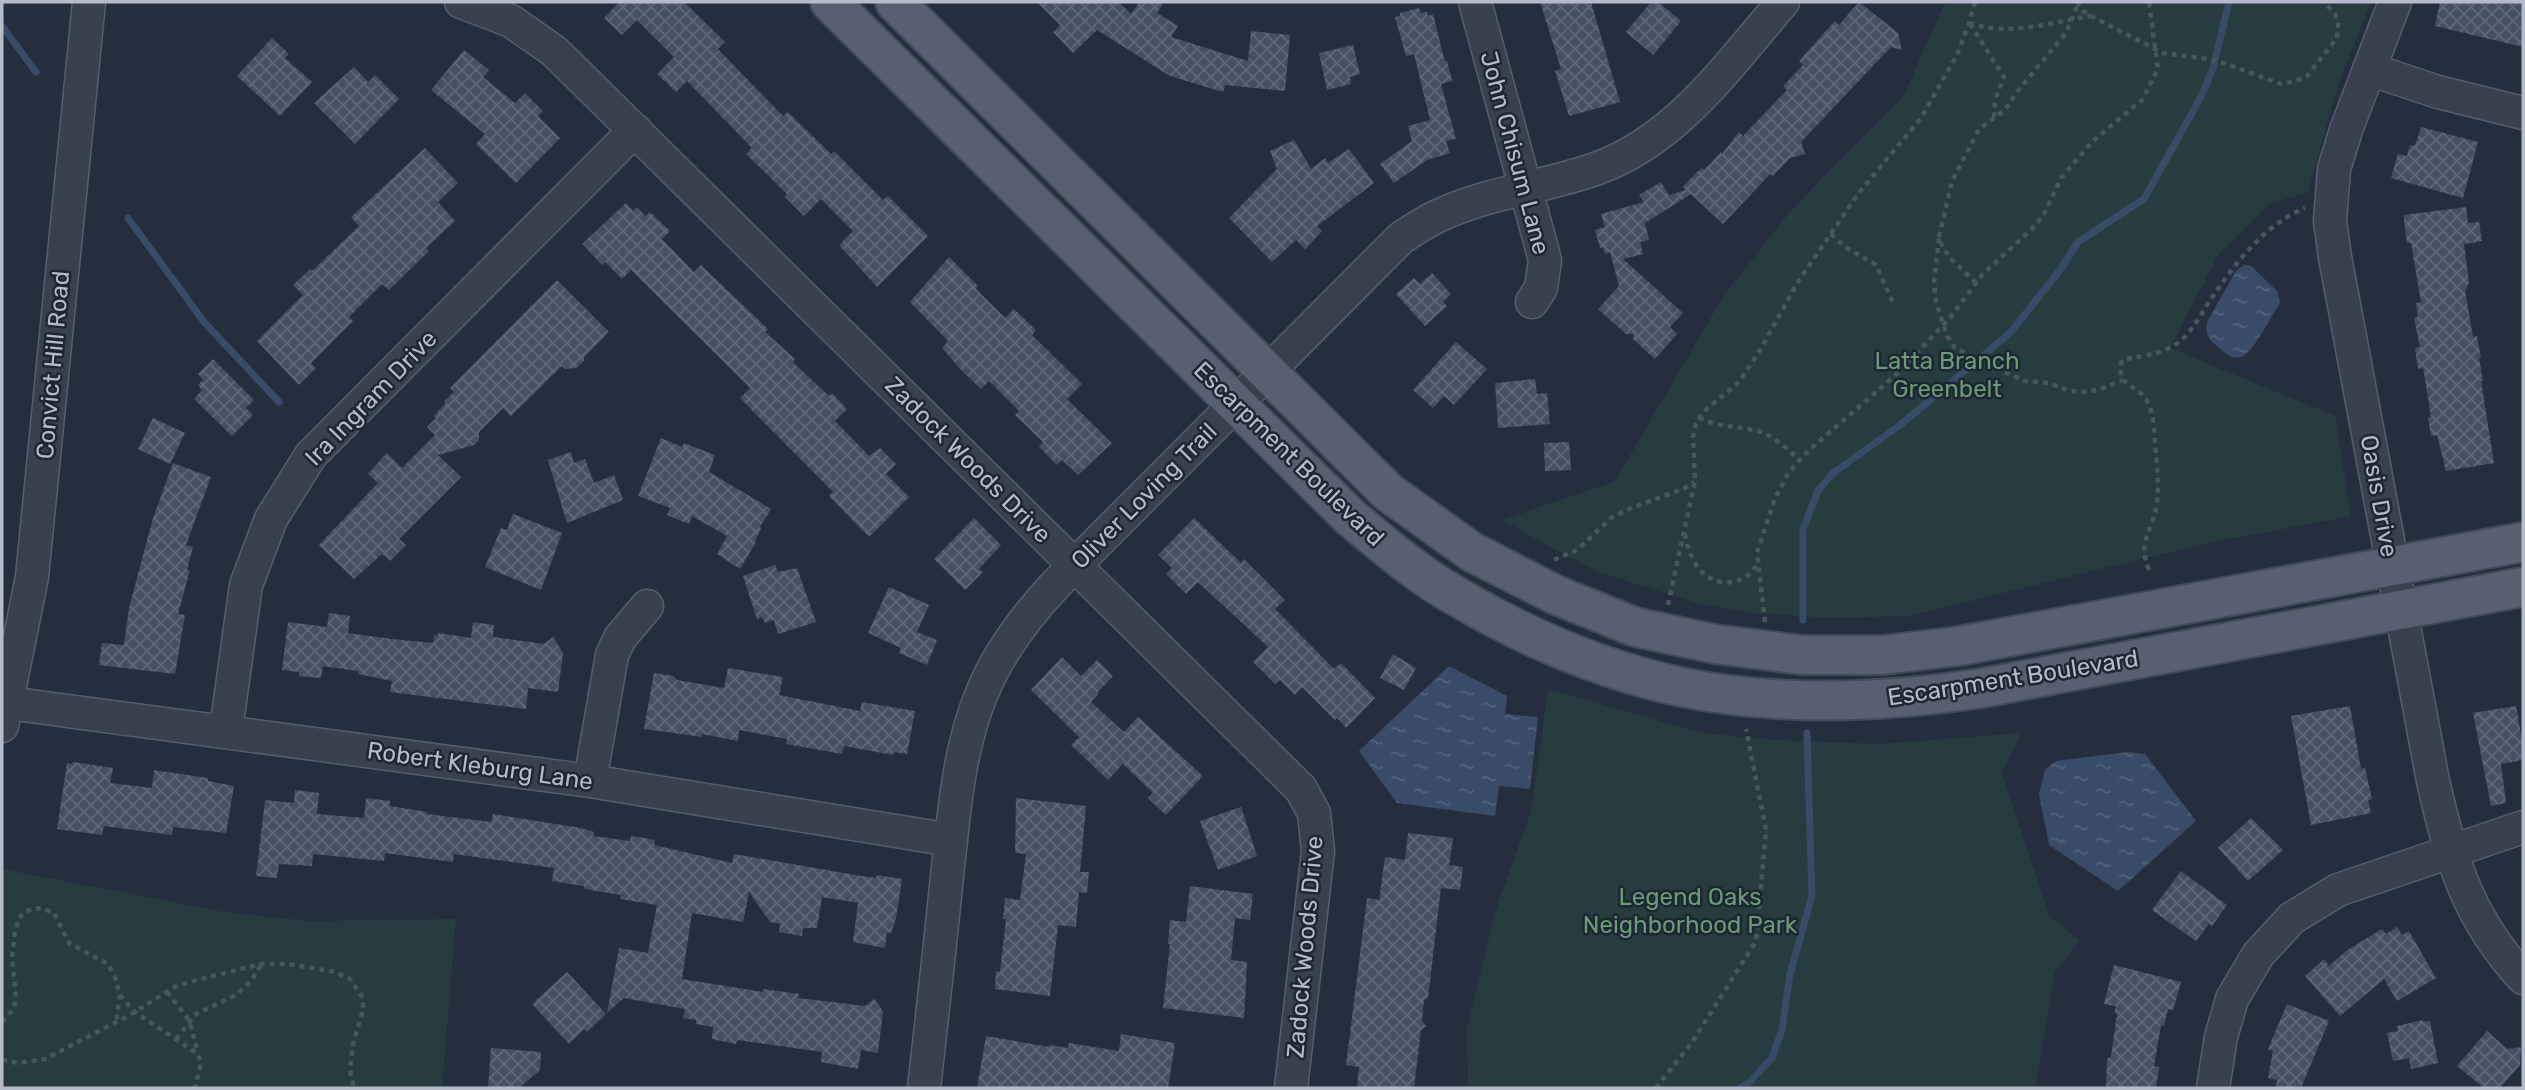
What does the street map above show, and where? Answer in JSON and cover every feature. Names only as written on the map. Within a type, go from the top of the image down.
[{"type":"main road","name":"Escarpment Boulevard","points":[[895,2],[1388,492],[1472,552],[1556,595],[1635,627],[1715,644],[1802,655],[1882,655],[1959,646],[2523,542]]},
{"type":"main road","name":"Escarpment Boulevard","points":[[844,7],[1350,517],[1395,554],[1454,595],[1523,632],[1598,663],[1681,687],[1756,697],[1829,701],[1918,696],[1982,688],[2523,587]]},
{"type":"street","name":"Convict Hill Road","points":[[5,714],[33,577],[89,2]]},
{"type":"street","name":"Zadock Woods Drive","points":[[461,2],[511,21],[554,51],[1301,789],[1314,813],[1318,835],[1317,866],[1291,1088]]},
{"type":"street","name":"John Chisum Lane","points":[[1475,2],[1545,260],[1541,288],[1532,302]]},
{"type":"street","name":"Oliver Loving Trail","points":[[924,1088],[962,762],[971,725],[986,683],[1024,620],[1401,238],[1438,216],[1597,169],[1647,143],[1689,110],[1783,2]]},
{"type":"street","name":"Oasis Drive","points":[[2395,2],[2334,169],[2330,221],[2400,610],[2449,852],[2469,903],[2502,955],[2523,978]]},
{"type":"street","points":[[2370,69],[2438,92],[2523,113]]},
{"type":"street","name":"Ira Ingram Drive","points":[[226,730],[246,585],[271,519],[311,455],[635,130]]},
{"type":"street","points":[[590,781],[612,655],[620,638],[647,606]]},
{"type":"street","name":"Robert Kleburg Lane","points":[[5,714],[226,730],[590,781],[951,840]]},
{"type":"street","points":[[2213,1088],[2221,1037],[2232,999],[2258,955],[2292,918],[2338,890],[2523,827]]},
{"type":"path","points":[[1668,606],[1695,481],[1693,437],[1699,418],[1740,382],[1799,280],[1858,194],[1921,118],[1957,55],[1975,2]]},
{"type":"path","points":[[1766,624],[1757,553],[1775,498],[1789,472],[1897,374],[1976,283],[2034,227],[2045,212],[2061,178],[2093,141],[2142,100],[2158,69],[2150,2]]},
{"type":"path","points":[[2078,3],[2083,11],[2091,16],[2156,49],[2180,57],[2225,63],[2281,84],[2308,76],[2337,38],[2339,24],[2335,14],[2324,2]]},
{"type":"path","points":[[2078,3],[2074,19],[2066,33],[2016,93],[2006,110],[1979,129],[1964,153],[1952,181],[1939,237],[1934,283],[1936,302],[1947,336],[1955,348],[2024,381],[2049,383],[2070,391],[2083,392],[2098,390],[2123,380]]},
{"type":"path","points":[[1969,23],[1988,30],[2007,30],[2049,26],[2091,16]]},
{"type":"path","points":[[1969,23],[2004,76],[1995,100],[1994,117]]},
{"type":"path","points":[[2150,570],[2143,543],[2157,508],[2159,483],[2155,440],[2147,400],[2123,380],[2119,370],[2122,359],[2146,356],[2175,345],[2192,330],[2236,265],[2278,223],[2310,206]]},
{"type":"path","points":[[1831,234],[1845,247],[1876,265],[1894,305]]},
{"type":"path","points":[[1939,237],[1951,259],[1976,283]]},
{"type":"path","points":[[1699,418],[1715,425],[1756,430],[1778,442],[1800,460]]},
{"type":"path","points":[[1551,562],[1577,550],[1611,518],[1685,488],[1695,481]]},
{"type":"path","points":[[1684,530],[1695,564],[1705,576],[1722,584],[1744,579],[1758,563]]},
{"type":"path","points":[[1744,579],[1753,579],[1760,583]]},
{"type":"path","points":[[1656,1088],[1693,1041],[1756,941],[1766,830],[1746,729]]},
{"type":"path","points":[[2,1022],[13,1008],[16,997],[12,957],[19,918],[25,911],[41,908],[54,913],[69,943],[108,964],[116,977],[120,995],[116,1023]]},
{"type":"path","points":[[176,1039],[189,1020],[236,995],[251,981],[261,964]]},
{"type":"path","points":[[2,1060],[19,1063],[45,1059],[116,1023],[167,992],[197,979],[261,964],[289,964],[335,972],[350,979],[363,998],[363,1010],[353,1044],[350,1070],[354,1088]]},
{"type":"path","points":[[167,992],[189,1020],[201,1063],[195,1088]]},
{"type":"path","points":[[120,995],[135,1012],[198,1054]]},
{"type":"green space","name":"Latta Branch Greenbelt","points":[[1945,2],[2371,2],[2338,85],[2308,192],[2269,204],[2219,254],[2170,348],[2335,416],[2351,516],[2203,544],[1909,616],[1830,618],[1756,613],[1697,603],[1595,571],[1502,520],[1615,481],[1724,295],[1792,209],[1903,97]]},
{"type":"green space","name":"Legend Oaks Neighborhood Park","points":[[1548,689],[1702,733],[1773,740],[1881,744],[2022,733],[2002,773],[2049,915],[2080,941],[2055,972],[2035,1088],[1468,1088],[1467,1027],[1496,909],[1531,812]]},
{"type":"green space","points":[[2,869],[224,912],[308,921],[456,919],[442,1088],[2,1088]]},
{"type":"water","points":[[2244,265],[2251,266],[2277,291],[2280,303],[2246,355],[2234,357],[2211,341],[2206,326],[2236,271]]},
{"type":"water","points":[[1449,666],[1507,696],[1505,714],[1538,717],[1530,789],[1499,786],[1495,816],[1397,803],[1359,751]]},
{"type":"water","points":[[2127,752],[2145,754],[2196,821],[2118,891],[2049,845],[2039,794],[2045,770],[2056,761]]},
{"type":"building","points":[[619,2],[684,2],[725,42],[718,49],[783,116],[788,112],[831,154],[834,151],[883,200],[888,196],[928,236],[877,287],[839,245],[853,231],[821,199],[804,216],[785,197],[787,194],[746,154],[752,148],[687,81],[676,92],[657,74],[674,57],[637,20],[622,35],[604,18]]},
{"type":"building","points":[[1037,2],[1119,2],[1131,14],[1139,2],[1164,2],[1157,13],[1178,26],[1171,37],[1248,61],[1251,31],[1290,35],[1285,91],[1225,85],[1223,92],[1170,76],[1097,30],[1073,53],[1053,32],[1060,25]]},
{"type":"building","points":[[1540,2],[1591,2],[1620,102],[1569,116],[1555,71],[1561,69]]},
{"type":"building","points":[[1651,2],[1658,2],[1681,21],[1653,55],[1626,32]]},
{"type":"building","points":[[1859,2],[1898,33],[1902,50],[1891,47],[1801,142],[1805,154],[1790,158],[1773,176],[1770,174],[1723,224],[1691,194],[1645,223],[1649,240],[1640,242],[1643,254],[1623,259],[1683,313],[1670,327],[1677,334],[1655,359],[1633,339],[1633,334],[1626,334],[1598,309],[1619,286],[1610,252],[1605,254],[1603,247],[1600,248],[1595,230],[1605,227],[1601,214],[1644,202],[1639,195],[1661,182],[1669,195],[1686,190],[1683,187],[1697,172],[1702,168],[1704,170],[1721,152],[1722,154],[1739,132],[1743,136],[1787,90],[1783,86],[1803,65],[1799,61],[1835,21],[1839,25]]},
{"type":"building","points":[[2440,2],[2523,2],[2523,47],[2435,26]]},
{"type":"building","points":[[1419,8],[1421,13],[1427,12],[1428,16],[1433,14],[1445,62],[1447,61],[1452,81],[1441,84],[1456,139],[1446,141],[1450,153],[1427,160],[1394,183],[1380,164],[1412,141],[1408,126],[1430,120],[1414,54],[1406,56],[1395,17]]},
{"type":"building","points":[[272,38],[289,54],[285,58],[312,82],[280,116],[237,76]]},
{"type":"building","points":[[1353,45],[1360,74],[1350,77],[1351,84],[1327,90],[1319,53]]},
{"type":"building","points":[[464,50],[489,70],[483,77],[515,103],[525,93],[543,111],[538,116],[560,138],[516,183],[476,144],[485,134],[431,90]]},
{"type":"building","points":[[354,67],[368,82],[375,75],[399,99],[355,144],[314,103]]},
{"type":"building","points":[[2421,127],[2478,142],[2463,198],[2391,178],[2398,154],[2407,156]]},
{"type":"building","points":[[1294,140],[1311,169],[1325,158],[1328,163],[1349,149],[1374,183],[1317,226],[1322,231],[1305,249],[1296,240],[1272,262],[1229,218],[1277,169],[1270,151]]},
{"type":"building","points":[[425,148],[458,183],[438,202],[455,221],[426,248],[429,251],[389,290],[382,284],[349,317],[353,321],[311,363],[316,368],[299,385],[257,341],[303,295],[293,285],[310,269],[312,271],[359,226],[351,217]]},
{"type":"building","points":[[626,203],[633,211],[637,207],[646,216],[650,212],[670,231],[662,239],[694,272],[701,265],[768,329],[765,332],[795,359],[793,362],[829,396],[832,393],[847,409],[835,421],[869,456],[880,448],[896,464],[886,474],[909,497],[869,537],[829,496],[833,492],[740,398],[750,388],[631,270],[622,279],[605,262],[602,265],[582,244]]},
{"type":"building","points":[[2466,207],[2468,223],[2479,222],[2482,241],[2464,244],[2469,283],[2465,291],[2473,337],[2477,336],[2481,358],[2481,381],[2494,463],[2446,471],[2437,435],[2431,436],[2428,417],[2431,417],[2423,368],[2418,369],[2415,348],[2420,347],[2414,318],[2418,317],[2416,303],[2421,302],[2411,243],[2407,243],[2404,215]]},
{"type":"building","points":[[949,257],[1005,318],[1014,309],[1036,330],[1032,335],[1082,384],[1067,399],[1112,443],[1078,475],[1062,460],[1057,465],[1039,447],[1043,442],[1015,415],[1019,411],[989,381],[981,389],[962,371],[942,348],[948,341],[910,302]]},
{"type":"building","points":[[1432,273],[1451,294],[1443,302],[1447,306],[1425,326],[1396,294],[1414,278],[1420,284]]},
{"type":"building","points":[[557,280],[609,332],[576,368],[565,369],[562,366],[511,416],[503,408],[479,432],[479,440],[474,445],[438,455],[461,477],[399,539],[406,545],[390,561],[382,554],[354,579],[319,545],[378,483],[368,474],[387,453],[402,468],[435,435],[427,427],[446,403],[444,401],[454,392],[450,388]]},
{"type":"building","points":[[1456,342],[1487,369],[1454,405],[1444,396],[1433,408],[1413,390]]},
{"type":"building","points":[[213,359],[254,400],[246,408],[253,415],[232,436],[194,399],[202,390],[198,385],[203,380],[198,374]]},
{"type":"building","points":[[1535,379],[1537,394],[1547,393],[1550,424],[1498,428],[1495,383]]},
{"type":"building","points":[[153,418],[185,433],[170,464],[138,449]]},
{"type":"building","points":[[661,438],[682,447],[684,443],[715,455],[709,472],[771,509],[740,569],[717,554],[727,536],[692,516],[689,524],[667,515],[670,508],[638,496]]},
{"type":"building","points":[[1569,442],[1571,470],[1545,471],[1544,443]]},
{"type":"building","points":[[571,452],[574,463],[585,459],[594,483],[614,475],[623,500],[567,523],[548,460]]},
{"type":"building","points":[[173,463],[211,477],[186,545],[193,547],[178,614],[185,615],[175,674],[99,665],[102,643],[124,645],[129,608],[153,518]]},
{"type":"building","points":[[513,514],[562,533],[541,590],[485,567],[501,528],[507,530]]},
{"type":"building","points":[[974,518],[1001,545],[979,569],[983,572],[965,590],[934,559]]},
{"type":"building","points":[[1194,518],[1241,563],[1244,559],[1285,600],[1275,609],[1334,669],[1341,663],[1375,698],[1346,728],[1302,687],[1295,695],[1280,680],[1275,684],[1253,662],[1268,647],[1198,582],[1186,594],[1166,574],[1172,568],[1158,555]]},
{"type":"building","points":[[775,565],[778,572],[797,568],[816,622],[778,634],[774,620],[765,623],[762,617],[757,619],[743,576]]},
{"type":"building","points":[[889,587],[929,605],[917,632],[937,640],[927,665],[899,653],[901,648],[868,633]]},
{"type":"building","points":[[329,613],[350,616],[348,633],[392,639],[433,643],[434,635],[438,636],[438,633],[471,638],[473,622],[494,625],[493,637],[544,644],[553,637],[563,653],[558,692],[528,688],[526,709],[390,692],[392,681],[358,674],[358,671],[323,666],[321,678],[299,676],[299,672],[282,670],[288,622],[327,627]]},
{"type":"building","points":[[1393,654],[1416,668],[1404,690],[1380,678]]},
{"type":"building","points":[[1062,657],[1081,676],[1097,660],[1113,676],[1091,702],[1124,732],[1138,717],[1203,776],[1166,815],[1148,798],[1153,793],[1123,764],[1108,780],[1071,745],[1079,737],[1031,690]]},
{"type":"building","points":[[728,668],[783,677],[779,695],[860,711],[862,702],[915,711],[907,754],[894,752],[893,755],[844,746],[842,754],[786,744],[787,739],[739,730],[738,741],[702,734],[702,737],[644,729],[654,673],[724,688]]},
{"type":"building","points":[[2350,706],[2361,769],[2365,768],[2372,799],[2368,800],[2371,813],[2311,825],[2291,716]]},
{"type":"building","points":[[2516,706],[2523,760],[2501,764],[2506,803],[2491,806],[2473,713]]},
{"type":"building","points":[[67,763],[113,768],[110,783],[152,788],[154,770],[208,778],[208,781],[234,786],[226,833],[173,827],[172,835],[104,826],[102,835],[57,829]]},
{"type":"building","points":[[295,790],[319,793],[317,814],[364,818],[366,798],[390,801],[390,806],[427,814],[491,822],[493,814],[581,828],[594,832],[593,836],[630,841],[631,836],[655,840],[654,845],[732,863],[734,854],[855,875],[902,879],[896,918],[891,933],[887,932],[885,948],[853,942],[858,903],[822,897],[817,928],[803,928],[802,936],[779,932],[780,924],[770,922],[749,892],[743,922],[692,913],[682,979],[763,992],[763,989],[799,994],[798,998],[865,1006],[874,999],[883,1011],[878,1053],[861,1050],[858,1069],[821,1062],[822,1052],[737,1040],[736,1044],[712,1039],[713,1027],[683,1018],[685,1009],[624,998],[607,1013],[619,948],[648,953],[657,905],[620,899],[621,895],[552,881],[554,868],[454,854],[453,862],[385,853],[384,861],[313,854],[312,866],[279,864],[277,878],[256,876],[265,800],[294,803]]},
{"type":"building","points":[[1016,798],[1086,806],[1080,872],[1089,872],[1087,893],[1079,892],[1076,927],[1058,925],[1050,996],[995,989],[996,971],[1000,972],[1006,919],[1003,919],[1005,898],[1020,900],[1026,854],[1015,853]]},
{"type":"building","points":[[1241,807],[1257,856],[1218,870],[1200,821]]},
{"type":"building","points":[[2251,818],[2283,850],[2248,881],[2218,848]]},
{"type":"building","points":[[1408,833],[1453,838],[1449,865],[1463,867],[1460,890],[1441,888],[1428,998],[1424,1000],[1422,1021],[1426,1026],[1421,1030],[1414,1088],[1357,1088],[1359,1067],[1346,1065],[1367,898],[1379,900],[1385,857],[1405,860]]},
{"type":"building","points":[[2181,871],[2227,905],[2212,926],[2209,924],[2196,941],[2152,910]]},
{"type":"building","points":[[1190,886],[1253,894],[1250,920],[1235,918],[1231,960],[1247,962],[1244,1018],[1163,1008],[1170,920],[1186,922]]},
{"type":"building","points":[[2397,927],[2402,935],[2409,931],[2436,978],[2397,1001],[2384,979],[2340,1016],[2305,976],[2324,959],[2329,966],[2346,951],[2382,929],[2386,934]]},
{"type":"building","points":[[2114,965],[2181,982],[2173,1010],[2168,1009],[2164,1026],[2161,1025],[2154,1066],[2159,1067],[2156,1088],[2106,1088],[2107,1059],[2111,1056],[2117,1014],[2114,1013],[2116,1006],[2104,1004]]},
{"type":"building","points":[[567,972],[606,1014],[587,1032],[584,1029],[569,1044],[532,1004]]},
{"type":"building","points":[[2287,1004],[2329,1021],[2301,1088],[2276,1087],[2277,1080],[2268,1078],[2273,1051],[2268,1049]]},
{"type":"building","points":[[2430,1021],[2438,1063],[2411,1069],[2409,1058],[2393,1061],[2387,1033],[2398,1031],[2397,1026]]},
{"type":"building","points":[[2487,1031],[2507,1049],[2521,1047],[2520,1065],[2500,1088],[2484,1088],[2457,1066]]},
{"type":"building","points":[[1121,1034],[1175,1043],[1168,1088],[977,1088],[986,1036],[1049,1047],[1068,1048],[1069,1043],[1119,1051]]},
{"type":"building","points":[[491,1048],[541,1052],[540,1070],[519,1088],[488,1088]]},
{"type":"waterway","points":[[1803,620],[1803,529],[1818,491],[1832,474],[1900,425],[2010,333],[2060,270],[2078,242],[2144,199],[2202,95],[2213,68],[2229,2]]},
{"type":"waterway","points":[[2,26],[36,72]]},
{"type":"waterway","points":[[128,218],[204,322],[279,402]]},
{"type":"waterway","points":[[1740,1088],[1749,1083],[1772,1058],[1782,1030],[1790,974],[1812,896],[1807,733]]}]
